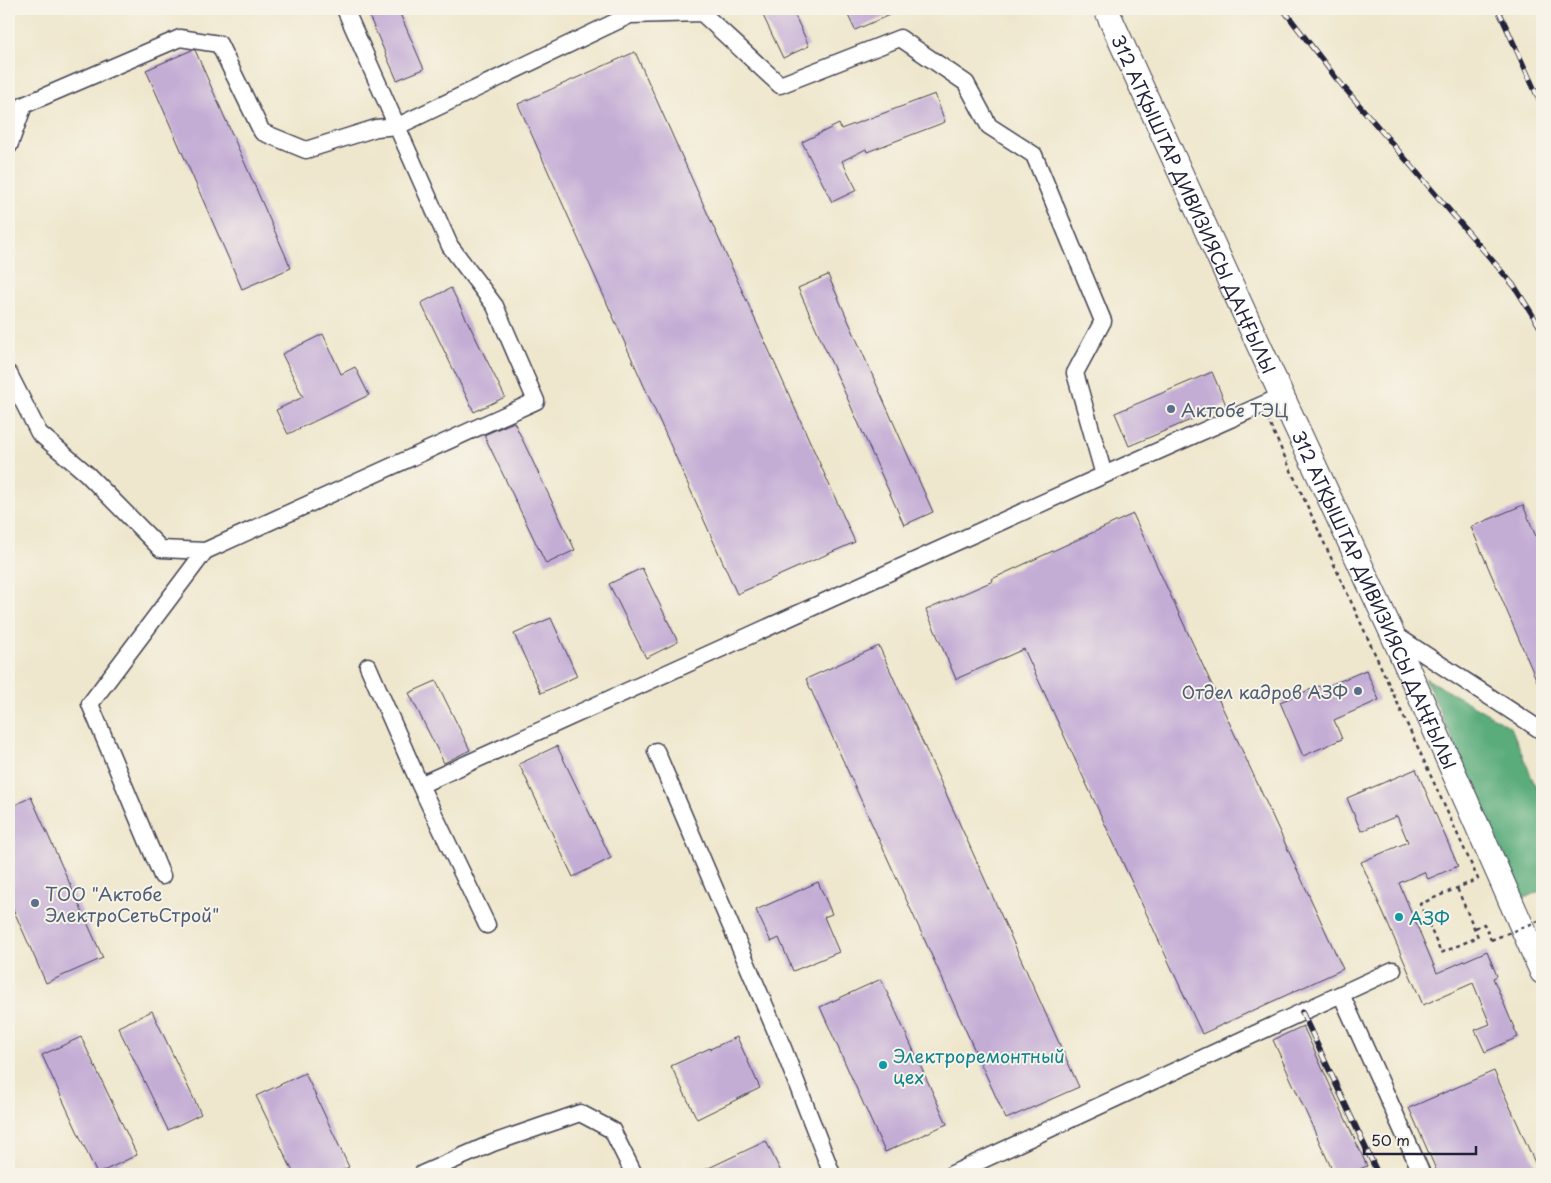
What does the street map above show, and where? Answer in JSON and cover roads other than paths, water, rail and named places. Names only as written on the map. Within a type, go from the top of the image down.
[{"type":"highway","name":"312 АТҚЫШТАР ДИВИЗИЯСЫ ДАҢҒЫЛЫ","points":[[1106,9],[1271,401],[1392,633],[1542,972]]},
{"type":"lane","points":[[9,374],[39,433],[86,473],[161,549],[205,551],[536,401],[495,306],[450,246],[345,9]]},
{"type":"lane","points":[[9,146],[24,105],[180,38],[219,44],[262,132],[306,150],[376,128],[398,126],[630,15],[702,13],[780,85],[900,38],[966,83],[989,126],[1034,155],[1103,321],[1075,373],[1104,475]]},
{"type":"lane","points":[[420,785],[1271,401]]},
{"type":"lane","points":[[162,876],[90,704],[205,551]]},
{"type":"lane","points":[[1392,633],[1542,731]]},
{"type":"lane","points":[[368,666],[420,785],[488,924]]},
{"type":"lane","points":[[656,751],[783,1048],[832,1174]]},
{"type":"lane","points":[[952,1174],[1393,970]]},
{"type":"lane","points":[[1341,994],[1422,1174]]},
{"type":"lane","points":[[422,1174],[493,1143],[580,1113],[612,1130],[634,1174]]},
{"type":"railway","points":[[1283,9],[1336,78],[1515,287],[1542,330]]},
{"type":"railway","points":[[1498,9],[1542,106]]},
{"type":"railway","points":[[1302,1012],[1378,1174]]},
{"type":"place","name":"Актобе ТЭЦ","points":[[1171,409]]},
{"type":"place","name":"Отдел кадров АЗФ","points":[[1358,691]]},
{"type":"place","name":"ТОО \"Актобе ЭлектроСетьСтрой\"","points":[[35,903]]},
{"type":"place","name":"АЗФ","points":[[1399,917]]},
{"type":"place","name":"Электроремонтный цех","points":[[883,1065]]}]
